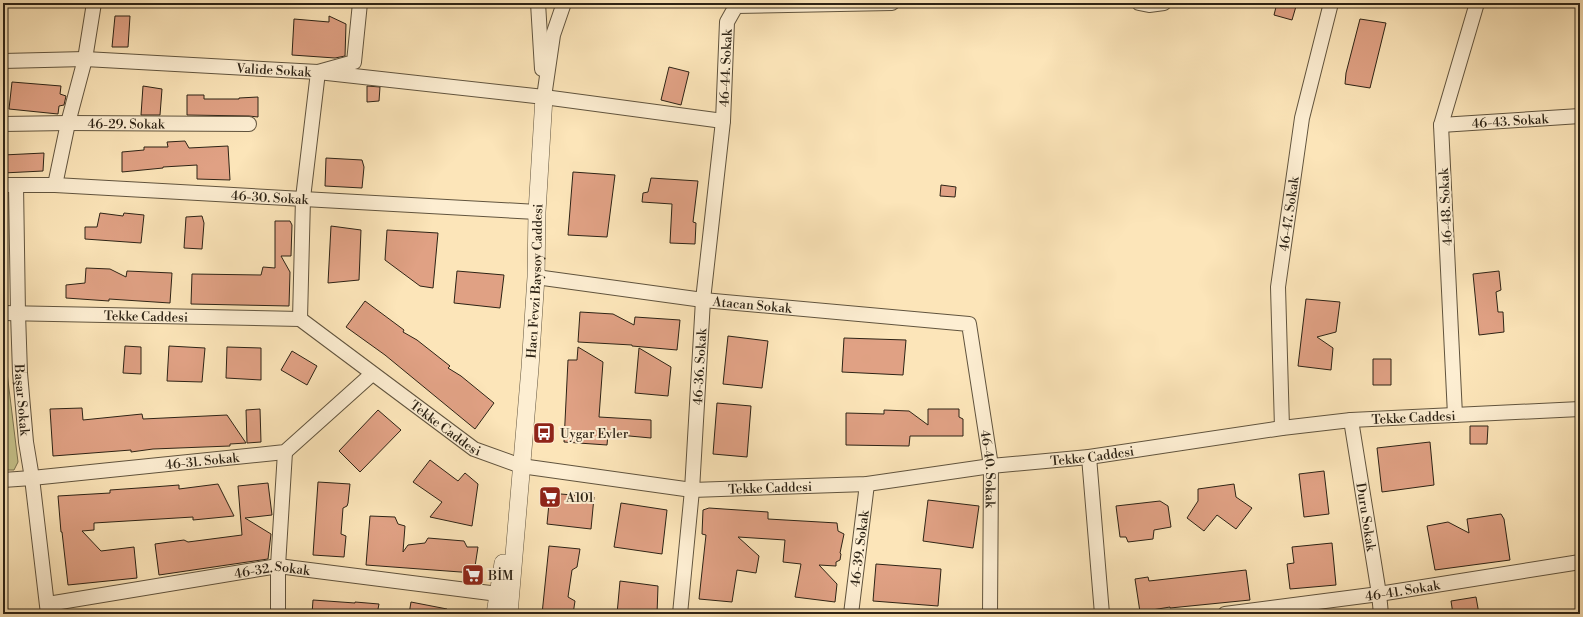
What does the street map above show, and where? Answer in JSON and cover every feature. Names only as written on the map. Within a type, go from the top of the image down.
[{"type":"street","points":[[55,185],[68,123],[85,59],[94,3]]},
{"type":"street","points":[[300,319],[303,198],[318,72],[354,62],[360,3]]},
{"type":"street","name":"Hacı Fevzi Baysoy Caddesi","points":[[538,3],[544,97]]},
{"type":"street","name":"Hacı Fevzi Baysoy Caddesi","points":[[509,614],[530,368],[536,277],[537,212],[544,97],[553,35],[564,3]]},
{"type":"street","name":"46-44. Sokak","points":[[723,121],[728,22],[736,6],[892,3]]},
{"type":"street","points":[[1139,3],[1149,5],[1164,3]]},
{"type":"street","name":"46-47. Sokak","points":[[1282,428],[1278,287],[1302,118],[1331,3]]},
{"type":"street","name":"46-48. Sokak","points":[[1455,415],[1440,125],[1477,3]]},
{"type":"street","name":"Valide Sokak","points":[[3,61],[85,59],[318,72],[544,97],[723,121]]},
{"type":"street","name":"46-43. Sokak","points":[[1440,125],[1580,116]]},
{"type":"street","name":"46-36. Sokak","points":[[680,614],[692,490],[703,300],[723,121]]},
{"type":"street","name":"46-29. Sokak","points":[[3,124],[249,124]]},
{"type":"street","name":"46-30. Sokak","points":[[10,185],[55,185],[537,212]]},
{"type":"street","name":"Başar Sokak","points":[[10,185],[20,373],[26,442],[32,478],[48,609]]},
{"type":"street","name":"Atacan Sokak","points":[[536,277],[703,300],[969,324]]},
{"type":"street","name":"Tekke Caddesi","points":[[3,313],[300,319],[372,374],[474,448],[521,466],[692,490],[867,484],[991,466],[1089,457],[1282,428],[1351,420],[1580,410]]},
{"type":"street","name":"46-40. Sokak","points":[[969,324],[991,466],[990,614]]},
{"type":"street","points":[[278,614],[278,566],[285,452],[372,374]]},
{"type":"street","name":"Duru Sokak","points":[[1351,420],[1381,614]]},
{"type":"street","name":"46-31. Sokak","points":[[3,480],[285,452]]},
{"type":"street","points":[[1089,457],[1102,614]]},
{"type":"street","name":"Hacı Fevzi Baysoy Caddesi","points":[[496,614],[498,594],[521,466]]},
{"type":"street","name":"46-39. Sokak","points":[[851,614],[867,484]]},
{"type":"street","name":"46-41. Sokak","points":[[1225,614],[1379,594],[1580,562]]},
{"type":"street","name":"46-32. Sokak","points":[[48,609],[278,566],[498,594]]},
{"type":"shaded area","points":[[3,340],[18,462],[14,470],[3,470]]},
{"type":"building","points":[[1277,3],[1297,3],[1292,20],[1274,15]]},
{"type":"building","points":[[115,16],[130,16],[128,47],[112,47]]},
{"type":"building","points":[[329,16],[346,24],[345,56],[335,58],[292,55],[294,19],[329,22]]},
{"type":"building","points":[[1360,19],[1386,23],[1370,88],[1345,84],[1346,73]]},
{"type":"building","points":[[669,67],[689,72],[681,105],[661,100]]},
{"type":"building","points":[[12,82],[61,86],[60,94],[66,96],[64,105],[59,106],[58,114],[9,109]]},
{"type":"building","points":[[143,86],[162,89],[160,115],[141,115]]},
{"type":"building","points":[[367,86],[380,87],[379,101],[367,102]]},
{"type":"building","points":[[187,95],[204,95],[204,99],[239,99],[258,97],[258,117],[187,115]]},
{"type":"building","points":[[185,141],[189,148],[228,146],[230,180],[197,179],[197,165],[122,172],[122,152],[144,150],[144,147],[168,147],[167,142]]},
{"type":"building","points":[[44,153],[43,171],[3,173],[3,155]]},
{"type":"building","points":[[326,158],[362,160],[364,167],[362,188],[325,186]]},
{"type":"building","points":[[573,172],[615,175],[607,237],[568,235]]},
{"type":"building","points":[[651,178],[698,181],[693,222],[696,223],[695,244],[670,243],[672,204],[642,202],[643,193],[648,192]]},
{"type":"building","points":[[941,185],[956,187],[955,197],[940,196]]},
{"type":"building","points":[[100,213],[123,216],[124,213],[144,215],[141,243],[85,239],[85,227],[97,227]]},
{"type":"building","points":[[202,216],[204,223],[202,249],[184,248],[186,217]]},
{"type":"building","points":[[275,221],[290,221],[292,225],[291,256],[281,256],[290,272],[289,306],[191,304],[192,274],[261,275],[263,267],[275,268]]},
{"type":"building","points":[[331,226],[361,230],[359,280],[328,283]]},
{"type":"building","points":[[387,230],[438,233],[433,288],[420,286],[385,260]]},
{"type":"building","points":[[86,268],[110,269],[126,277],[127,271],[172,273],[170,303],[66,298],[66,285],[85,283]]},
{"type":"building","points":[[457,271],[504,275],[500,308],[454,303]]},
{"type":"building","points":[[1499,271],[1501,290],[1496,292],[1498,312],[1503,312],[1504,332],[1479,335],[1473,274]]},
{"type":"building","points":[[1306,299],[1340,302],[1336,332],[1317,337],[1333,348],[1331,370],[1298,366]]},
{"type":"building","points":[[365,301],[404,330],[403,332],[417,340],[450,366],[448,368],[461,376],[494,403],[475,429],[385,355],[346,327]]},
{"type":"building","points":[[580,312],[613,314],[634,325],[635,317],[680,320],[677,350],[632,345],[578,342]]},
{"type":"building","points":[[728,336],[768,341],[762,388],[723,384]]},
{"type":"building","points":[[844,338],[906,340],[903,375],[842,372]]},
{"type":"building","points":[[125,346],[141,347],[141,374],[123,373]]},
{"type":"building","points":[[169,346],[205,348],[202,382],[167,381]]},
{"type":"building","points":[[227,347],[261,348],[261,380],[226,378]]},
{"type":"building","points":[[578,347],[603,362],[599,417],[651,420],[651,438],[608,434],[607,445],[564,442],[568,360],[577,360]]},
{"type":"building","points":[[639,348],[671,367],[668,396],[635,393]]},
{"type":"building","points":[[292,351],[317,366],[307,385],[281,370]]},
{"type":"building","points":[[1373,359],[1391,359],[1391,385],[1373,385]]},
{"type":"building","points":[[717,403],[751,406],[747,457],[713,454]]},
{"type":"building","points":[[82,408],[83,420],[142,414],[143,419],[227,415],[246,443],[230,444],[230,446],[153,449],[131,452],[131,450],[53,456],[50,409]]},
{"type":"building","points":[[260,409],[261,442],[247,443],[246,410]]},
{"type":"building","points":[[928,409],[959,409],[959,417],[963,419],[963,436],[910,436],[909,446],[846,445],[846,413],[884,414],[884,410],[909,411],[928,425]]},
{"type":"building","points":[[378,410],[401,430],[360,472],[339,451]]},
{"type":"building","points":[[1470,426],[1488,426],[1487,444],[1470,444]]},
{"type":"building","points":[[1430,442],[1434,485],[1382,492],[1377,448]]},
{"type":"building","points":[[430,460],[458,481],[465,473],[478,484],[472,526],[430,517],[442,502],[413,482]]},
{"type":"building","points":[[1324,471],[1329,514],[1304,517],[1299,474]]},
{"type":"building","points":[[318,482],[350,484],[348,503],[347,506],[343,508],[341,534],[346,536],[344,557],[313,555]]},
{"type":"building","points":[[268,483],[272,515],[245,518],[271,534],[268,559],[159,575],[155,544],[184,540],[188,542],[242,535],[238,486]]},
{"type":"building","points":[[218,484],[234,516],[193,520],[193,517],[94,523],[94,530],[82,531],[101,551],[134,547],[137,578],[68,585],[58,496],[110,493],[110,490],[179,485],[179,489]]},
{"type":"building","points":[[1234,484],[1236,497],[1252,508],[1236,529],[1217,515],[1204,531],[1187,518],[1198,501],[1198,489]]},
{"type":"building","points":[[550,493],[594,497],[591,529],[547,524]]},
{"type":"building","points":[[928,500],[979,506],[973,548],[923,541]]},
{"type":"building","points":[[1160,501],[1168,506],[1171,527],[1154,530],[1153,539],[1128,542],[1126,537],[1120,537],[1116,506]]},
{"type":"building","points":[[621,503],[667,510],[662,554],[614,547]]},
{"type":"building","points":[[709,508],[768,512],[768,519],[837,523],[838,531],[844,534],[840,560],[836,562],[836,566],[819,565],[837,584],[835,602],[795,597],[801,564],[783,562],[785,540],[738,537],[759,556],[756,573],[737,570],[732,602],[699,599],[706,535],[702,534],[703,510]]},
{"type":"building","points":[[1501,514],[1504,519],[1510,560],[1435,570],[1427,526],[1448,522],[1469,533],[1467,519]]},
{"type":"building","points":[[370,516],[395,517],[398,524],[405,526],[403,552],[408,545],[425,543],[428,538],[464,541],[467,547],[478,547],[474,573],[366,565]]},
{"type":"building","points":[[1332,543],[1336,585],[1290,589],[1287,564],[1294,563],[1292,547]]},
{"type":"building","points":[[549,546],[580,549],[577,567],[572,570],[568,597],[575,601],[573,614],[542,614]]},
{"type":"building","points":[[876,564],[941,569],[938,606],[873,601]]},
{"type":"building","points":[[1246,570],[1250,600],[1170,607],[1140,612],[1135,579],[1148,577],[1149,581]]},
{"type":"building","points":[[620,581],[658,586],[657,614],[617,614]]},
{"type":"building","points":[[1476,597],[1479,614],[1453,614],[1451,601]]},
{"type":"building","points":[[313,600],[379,604],[377,614],[312,614]]},
{"type":"building","points":[[411,602],[447,609],[446,614],[409,614]]},
{"type":"place","name":"Uygar Evler","points":[[544,433]]},
{"type":"place","name":"A101","points":[[550,497]]},
{"type":"place","name":"BİM","points":[[473,575]]}]
